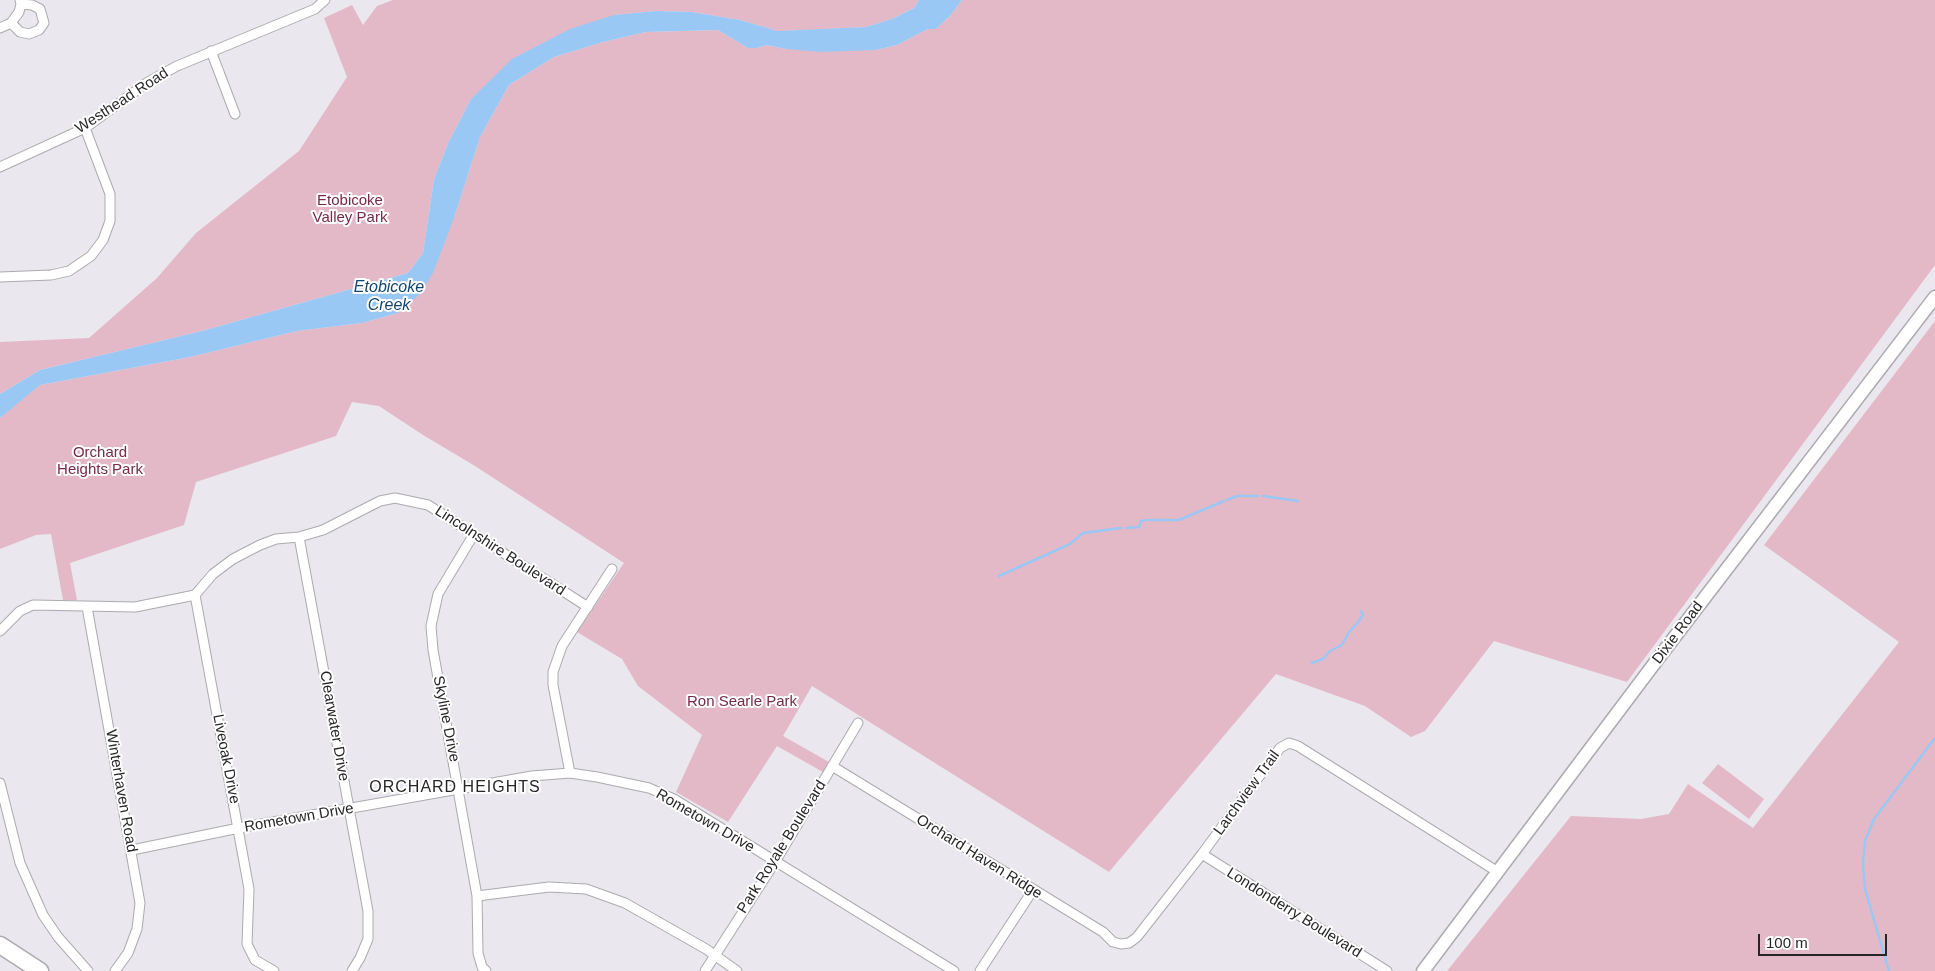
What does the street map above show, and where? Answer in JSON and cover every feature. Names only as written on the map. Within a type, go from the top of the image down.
[{"type":"highway","points":[[0,946],[40,971]]},
{"type":"main road","name":"Dixie Road","points":[[1423,971],[1657,660],[1935,297]]},
{"type":"street","name":"Westhead Road","points":[[0,167],[85,128],[148,82],[211,51],[315,8],[325,0]]},
{"type":"street","points":[[0,28],[11,23],[20,5],[32,4],[40,9],[44,23],[39,30],[29,34],[20,32],[11,23]]},
{"type":"street","points":[[211,51],[235,114]]},
{"type":"street","points":[[0,277],[52,275],[69,271],[91,256],[103,240],[110,221],[110,194],[85,128]]},
{"type":"street","name":"Lincolnshire Boulevard","points":[[195,595],[213,574],[246,551],[276,539],[299,537],[323,530],[380,501],[395,498],[428,505],[588,607]]},
{"type":"street","name":"Skyline Drive","points":[[474,534],[438,594],[431,626],[433,650],[478,896],[478,953],[482,967],[486,971]]},
{"type":"street","name":"Clearwater Drive","points":[[299,537],[369,920],[365,948],[352,971]]},
{"type":"street","points":[[570,773],[553,685],[553,672],[562,646],[612,569]]},
{"type":"street","points":[[0,632],[20,612],[33,605],[134,607],[195,595]]},
{"type":"street","name":"Liveoak Drive","points":[[195,595],[250,895],[248,948],[254,960],[274,971]]},
{"type":"street","name":"Winterhaven Road","points":[[87,607],[140,903],[138,930],[128,952],[115,971]]},
{"type":"street","name":"Park Royale Boulevard","points":[[705,971],[775,862],[858,723]]},
{"type":"street","name":"Larchview Trail","points":[[1127,944],[1137,937],[1202,854],[1280,748],[1291,743],[1498,872]]},
{"type":"street","name":"Orchard Haven Ridge","points":[[832,766],[1103,932],[1113,942],[1127,944]]},
{"type":"street","name":"Rometown Drive","points":[[132,850],[239,828],[459,788],[532,776],[570,773],[649,788],[674,800],[954,971]]},
{"type":"street","points":[[0,782],[20,862],[43,914],[58,938],[88,971]]},
{"type":"street","name":"Londonderry Boulevard","points":[[1202,854],[1387,971]]},
{"type":"street","points":[[478,896],[550,887],[586,889],[625,903],[737,971]]},
{"type":"street","points":[[980,971],[1033,890]]},
{"type":"green space","name":"Etobicoke Valley Park","points":[[393,0],[919,0],[914,8],[892,19],[866,27],[810,30],[778,31],[740,20],[692,12],[656,11],[614,15],[471,99],[449,141],[434,179],[423,253],[408,273],[202,331],[40,370],[0,394],[0,342],[89,338],[157,278],[196,233],[299,151],[347,77],[324,18],[352,5],[363,25],[377,6]]},
{"type":"green space","points":[[962,0],[1935,0],[1935,265],[1627,682],[1494,641],[1425,731],[1411,737],[1365,706],[1276,674],[1109,872],[812,686],[783,736],[829,762],[823,772],[777,746],[728,822],[676,792],[702,735],[638,686],[622,659],[577,632],[624,563],[379,406],[352,402],[336,436],[196,482],[184,525],[70,563],[77,600],[63,600],[51,534],[36,535],[0,549],[0,418],[13,406],[40,385],[190,357],[297,331],[362,323],[398,313],[455,215],[480,137],[509,85],[554,57],[603,42],[646,32],[718,30],[748,48],[766,45],[786,49],[876,50],[897,45],[928,29],[936,29],[950,16]]},
{"type":"green space","points":[[1935,321],[1935,971],[1447,971],[1571,816],[1641,819],[1669,814],[1688,784],[1753,828],[1899,642],[1764,545]]},
{"type":"green space","points":[[1718,764],[1764,799],[1749,819],[1702,783]]},
{"type":"water","name":"Etobicoke Creek","points":[[919,0],[962,0],[950,16],[936,29],[928,29],[897,45],[876,50],[822,52],[766,45],[748,48],[718,30],[646,32],[603,42],[554,57],[509,85],[480,137],[455,215],[433,273],[420,294],[398,313],[362,323],[297,331],[190,357],[40,385],[0,418],[0,394],[40,370],[202,331],[408,273],[423,253],[434,179],[449,141],[471,99],[512,59],[570,29],[614,15],[656,11],[692,12],[740,20],[778,31],[866,27],[892,19],[914,8]]},
{"type":"waterway","points":[[1227,500],[1237,496],[1258,496]]},
{"type":"waterway","points":[[1263,496],[1298,501]]},
{"type":"waterway","points":[[1149,520],[1179,520],[1224,501]]},
{"type":"waterway","points":[[1126,528],[1139,527],[1141,521],[1146,520]]},
{"type":"waterway","points":[[999,576],[1070,544],[1083,533],[1121,528]]},
{"type":"waterway","points":[[1312,663],[1323,659],[1330,651],[1342,645],[1349,632],[1363,615],[1361,611]]},
{"type":"waterway","points":[[1889,971],[1865,889],[1863,865],[1865,841],[1874,819],[1935,738]]},
{"type":"district","name":"ORCHARD HEIGHTS","points":[[455,788]]},
{"type":"park label","name":"Orchard Heights Park","points":[[100,462]]},
{"type":"park label","name":"Ron Searle Park","points":[[742,702]]}]
